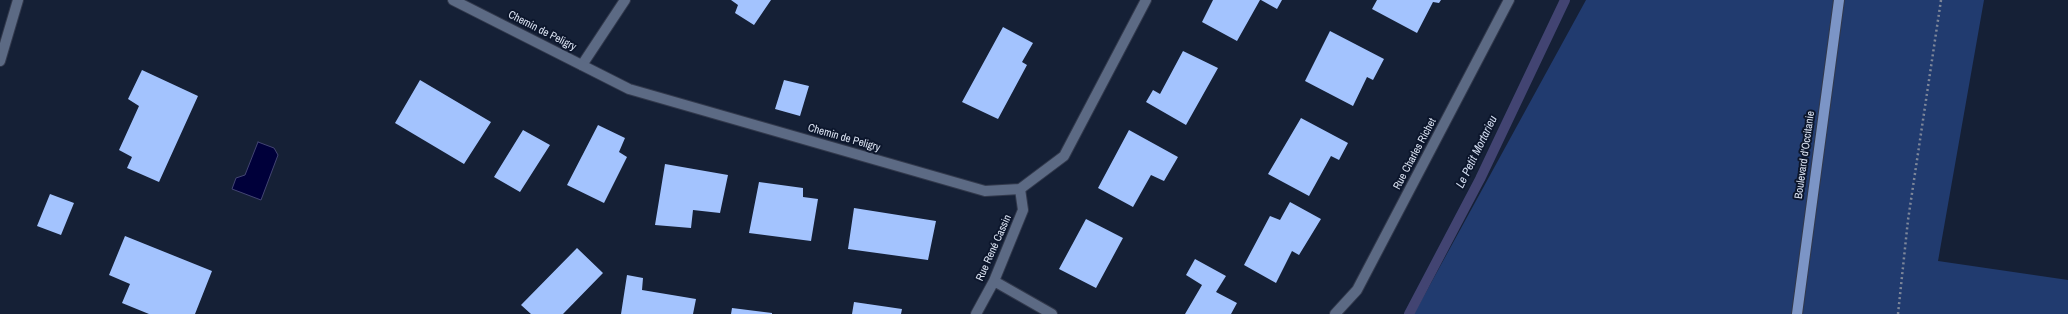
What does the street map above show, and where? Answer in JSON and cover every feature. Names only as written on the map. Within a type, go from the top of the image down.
[{"type":"main road","name":"Boulevard d'Occitanie","points":[[1797,314],[1839,0]]},
{"type":"street","points":[[0,61],[18,0]]},
{"type":"street","name":"Chemin de Peligry","points":[[454,0],[629,89],[985,191],[1020,190]]},
{"type":"street","points":[[582,65],[625,0]]},
{"type":"street","points":[[1020,190],[1064,156],[1146,0]]},
{"type":"street","name":"Rue Charles Richet","points":[[1335,314],[1357,290],[1510,0]]},
{"type":"street","name":"Rue René Cassin","points":[[976,314],[994,281],[1024,210],[1020,190]]},
{"type":"street","points":[[994,281],[1052,314]]},
{"type":"path","points":[[1898,314],[1908,220],[1940,0]]},
{"type":"shaded area","points":[[1586,0],[1984,0],[1938,261],[2068,280],[2068,314],[1414,314]]},
{"type":"shaded area","points":[[258,142],[274,148],[278,155],[261,200],[232,189],[236,178],[245,175]]},
{"type":"building","points":[[731,0],[771,0],[754,25],[735,13],[738,5]]},
{"type":"building","points":[[1213,0],[1260,0],[1237,41],[1202,22]]},
{"type":"building","points":[[1261,0],[1282,0],[1277,9]]},
{"type":"building","points":[[1377,0],[1441,0],[1439,3],[1433,2],[1417,33],[1372,9]]},
{"type":"building","points":[[1003,27],[1033,43],[1022,62],[1027,65],[998,119],[962,102]]},
{"type":"building","points":[[1330,31],[1384,59],[1373,80],[1367,77],[1353,106],[1305,81]]},
{"type":"building","points":[[1183,51],[1218,68],[1186,125],[1146,102],[1153,90],[1160,94]]},
{"type":"building","points":[[142,70],[198,96],[159,182],[127,168],[132,157],[119,150],[139,106],[128,99]]},
{"type":"building","points":[[420,80],[491,122],[464,164],[395,123]]},
{"type":"building","points":[[784,80],[809,86],[800,116],[775,109]]},
{"type":"building","points":[[1301,118],[1348,143],[1339,160],[1331,156],[1309,196],[1268,174]]},
{"type":"building","points":[[598,125],[625,138],[619,152],[627,157],[604,203],[567,185]]},
{"type":"building","points":[[523,130],[550,145],[520,192],[494,177]]},
{"type":"building","points":[[1129,130],[1178,157],[1164,181],[1151,175],[1133,207],[1098,188]]},
{"type":"building","points":[[665,164],[728,175],[720,213],[693,210],[691,228],[655,225]]},
{"type":"building","points":[[759,182],[803,188],[803,197],[818,199],[811,241],[749,233]]},
{"type":"building","points":[[50,194],[74,203],[61,235],[37,226]]},
{"type":"building","points":[[1290,202],[1321,219],[1299,255],[1292,251],[1276,283],[1244,265],[1270,216],[1280,220]]},
{"type":"building","points":[[854,208],[936,221],[928,260],[848,249]]},
{"type":"building","points":[[1086,219],[1123,238],[1096,288],[1059,269]]},
{"type":"building","points":[[125,236],[212,271],[195,314],[149,314],[122,303],[130,284],[109,275]]},
{"type":"building","points":[[577,248],[603,273],[563,314],[531,314],[521,305]]},
{"type":"building","points":[[1195,259],[1226,276],[1216,292],[1237,303],[1231,314],[1185,314],[1202,285],[1186,275]]},
{"type":"building","points":[[627,275],[643,278],[642,290],[696,299],[693,314],[621,314]]},
{"type":"building","points":[[854,302],[902,309],[901,314],[852,314]]},
{"type":"building","points":[[732,308],[772,313],[772,314],[731,314]]},
{"type":"waterway","name":"Le Petit Mortarieu","points":[[1409,314],[1480,179],[1565,0]]}]
